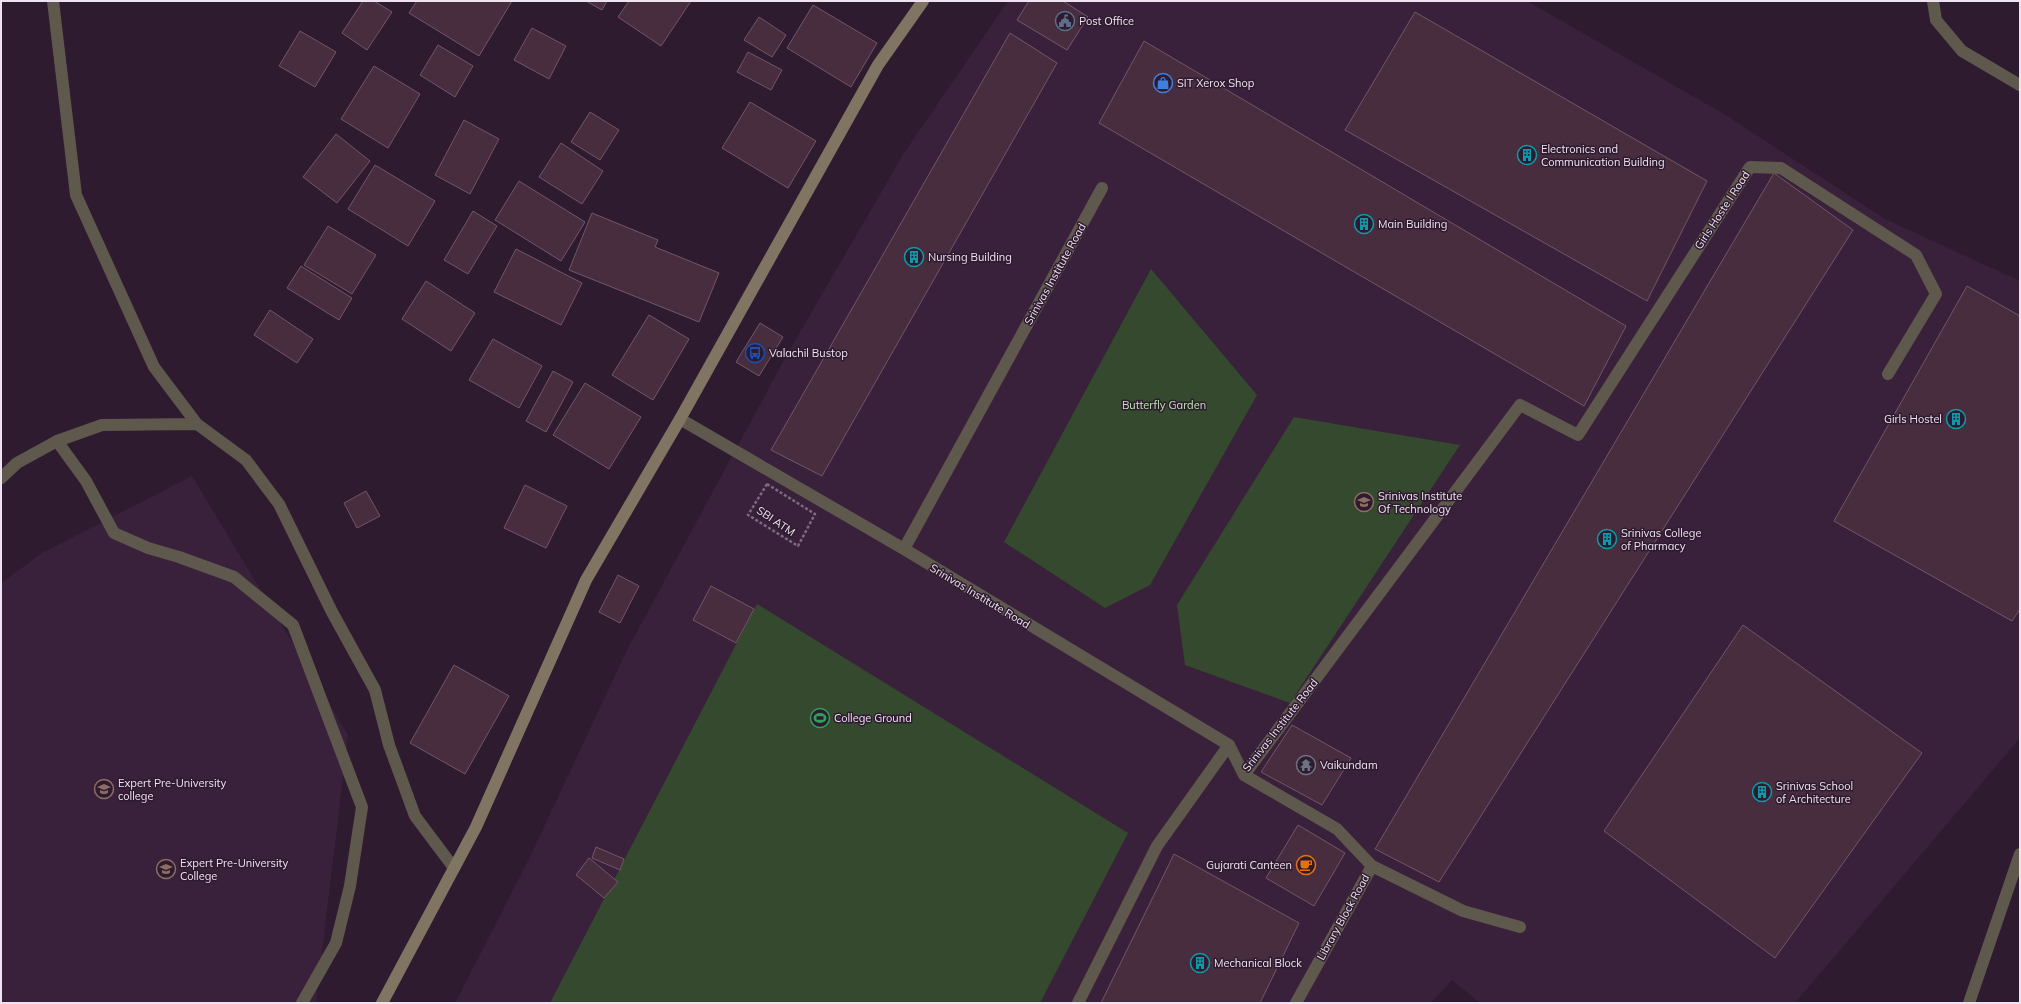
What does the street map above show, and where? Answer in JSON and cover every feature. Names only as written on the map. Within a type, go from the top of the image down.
[{"type":"main road","points":[[382,1003],[476,827],[586,580],[680,419],[878,65],[923,1]]},
{"type":"street","points":[[53,1],[76,195],[154,367],[197,424],[246,460],[279,504],[332,612],[375,690],[390,745],[414,816],[454,868]]},
{"type":"street","points":[[1933,1],[1936,20],[1962,51],[2020,85]]},
{"type":"street","name":"Girls Hoste l Road","points":[[1520,405],[1578,435],[1750,167],[1781,168],[1916,256],[1936,294],[1888,374]]},
{"type":"street","name":"Srinivas Institute Road","points":[[904,549],[1102,188]]},
{"type":"street","name":"Srinivas Institute Road","points":[[680,419],[904,549],[1229,745],[1244,775],[1520,405]]},
{"type":"street","points":[[1,478],[17,463],[57,441],[102,424],[197,424]]},
{"type":"street","points":[[57,441],[86,481],[114,533],[148,548],[179,557],[234,578],[293,625],[362,807],[350,886],[336,943],[302,1003]]},
{"type":"street","points":[[1078,1003],[1157,846],[1229,745]]},
{"type":"street","name":"Library Block Road","points":[[1244,775],[1337,830],[1372,866],[1296,1003]]},
{"type":"street","points":[[1969,1003],[2020,854]]},
{"type":"street","points":[[1372,866],[1463,911],[1520,927]]},
{"type":"path","name":"SBI ATM","points":[[767,484],[815,514],[798,546],[748,515],[767,484]]},
{"type":"shaded area","name":"Srinivas Institute Of Technology","points":[[1008,1],[1527,1],[1724,114],[1885,219],[2020,281],[2020,738],[1795,1003],[1480,1003],[1452,980],[1431,1003],[455,1003],[529,859],[626,652],[789,351],[904,153]]},
{"type":"shaded area","name":"Expert Pre-University College","points":[[192,476],[348,735],[316,1003],[1,1003],[1,583],[42,553]]},
{"type":"green space","name":"Butterfly Garden","points":[[1151,269],[1257,395],[1150,585],[1105,608],[1004,542]]},
{"type":"green space","points":[[1294,417],[1460,445],[1290,703],[1185,665],[1177,605]]},
{"type":"green space","name":"College Ground","points":[[757,604],[1128,833],[1040,1003],[550,1003]]},
{"type":"building","points":[[363,1],[374,1],[392,12],[367,50],[342,33]]},
{"type":"building","points":[[417,1],[512,1],[479,56],[409,13]]},
{"type":"building","points":[[586,1],[607,1],[602,10]]},
{"type":"building","points":[[629,1],[691,1],[661,46],[618,17]]},
{"type":"building","points":[[1029,1],[1063,1],[1088,17],[1067,50],[1017,20]]},
{"type":"building","points":[[813,5],[877,43],[851,87],[787,48]]},
{"type":"building","name":"Electronics and Communication Building","points":[[1415,12],[1707,181],[1647,301],[1345,130]]},
{"type":"building","points":[[759,17],[786,35],[772,57],[744,40]]},
{"type":"building","points":[[532,28],[566,46],[549,79],[514,60]]},
{"type":"building","points":[[300,31],[336,52],[315,87],[279,66]]},
{"type":"building","name":"Nursing Building","points":[[1010,33],[1057,63],[822,476],[771,450]]},
{"type":"building","name":"Main Building","points":[[1144,41],[1626,326],[1584,406],[1099,123]]},
{"type":"building","points":[[438,45],[473,66],[455,97],[420,75]]},
{"type":"building","points":[[748,52],[782,70],[771,90],[737,72]]},
{"type":"building","points":[[374,66],[420,94],[388,148],[341,119]]},
{"type":"building","points":[[750,102],[816,141],[788,188],[722,148]]},
{"type":"building","points":[[590,112],[619,130],[600,160],[571,142]]},
{"type":"building","points":[[464,120],[499,139],[470,194],[435,175]]},
{"type":"building","points":[[336,134],[370,161],[337,203],[303,177]]},
{"type":"building","points":[[561,143],[603,171],[582,204],[539,177]]},
{"type":"building","points":[[375,165],[435,201],[408,246],[348,209]]},
{"type":"building","name":"Srinivas College of Pharmacy","points":[[1774,173],[1853,230],[1439,882],[1375,849]]},
{"type":"building","points":[[519,181],[585,222],[561,261],[495,220]]},
{"type":"building","points":[[473,211],[497,226],[468,274],[444,260]]},
{"type":"building","points":[[592,213],[658,240],[655,247],[719,273],[699,322],[569,270]]},
{"type":"building","points":[[328,226],[376,255],[352,294],[304,265]]},
{"type":"building","points":[[516,249],[582,283],[561,325],[494,292]]},
{"type":"building","points":[[301,266],[352,298],[339,320],[287,288]]},
{"type":"building","points":[[426,281],[475,313],[451,351],[402,319]]},
{"type":"building","name":"Girls Hostel","points":[[1967,286],[2020,316],[2020,609],[2012,621],[1834,521]]},
{"type":"building","points":[[270,310],[313,339],[297,363],[254,335]]},
{"type":"building","points":[[649,315],[689,339],[653,400],[612,375]]},
{"type":"building","points":[[760,323],[783,337],[759,376],[736,362]]},
{"type":"building","points":[[493,339],[542,366],[519,408],[469,380]]},
{"type":"building","points":[[553,371],[573,382],[546,432],[526,421]]},
{"type":"building","points":[[585,383],[641,417],[609,469],[553,435]]},
{"type":"building","points":[[525,485],[567,506],[546,548],[504,528]]},
{"type":"building","points":[[366,491],[380,516],[357,528],[344,503]]},
{"type":"building","points":[[618,575],[639,586],[620,623],[599,612]]},
{"type":"building","points":[[711,586],[754,609],[736,643],[693,620]]},
{"type":"building","name":"Srinivas School of Architecture","points":[[1743,625],[1922,753],[1775,958],[1604,831]]},
{"type":"building","points":[[454,665],[509,696],[465,774],[410,743]]},
{"type":"building","name":"Vaikundam","points":[[1292,725],[1351,758],[1322,805],[1261,772]]},
{"type":"building","name":"Gujarati Canteen","points":[[1298,825],[1345,853],[1314,906],[1266,878]]},
{"type":"building","points":[[596,847],[624,859],[620,870],[592,858]]},
{"type":"building","name":"Mechanical Block","points":[[1174,854],[1299,923],[1260,1003],[1101,1003]]},
{"type":"building","points":[[589,858],[618,882],[604,898],[576,875]]},
{"type":"place","name":"Post Office","points":[[1065,21]]},
{"type":"place","name":"SIT Xerox Shop","points":[[1163,83]]},
{"type":"place","name":"Electronics and Communication Building","points":[[1527,155]]},
{"type":"place","name":"Main Building","points":[[1364,224]]},
{"type":"place","name":"Nursing Building","points":[[914,257]]},
{"type":"place","name":"Valachil Bustop","points":[[755,353]]},
{"type":"place","name":"Girls Hostel","points":[[1956,419]]},
{"type":"place","name":"Srinivas Institute Of Technology","points":[[1364,502]]},
{"type":"place","name":"Srinivas College of Pharmacy","points":[[1607,539]]},
{"type":"place","name":"College Ground","points":[[820,718]]},
{"type":"place","name":"Vaikundam","points":[[1306,765]]},
{"type":"place","name":"Expert Pre-University college","points":[[104,789]]},
{"type":"place","name":"Srinivas School of Architecture","points":[[1762,792]]},
{"type":"place","name":"Gujarati Canteen","points":[[1306,865]]},
{"type":"place","name":"Expert Pre-University College","points":[[166,869]]},
{"type":"place","name":"Mechanical Block","points":[[1200,963]]}]
